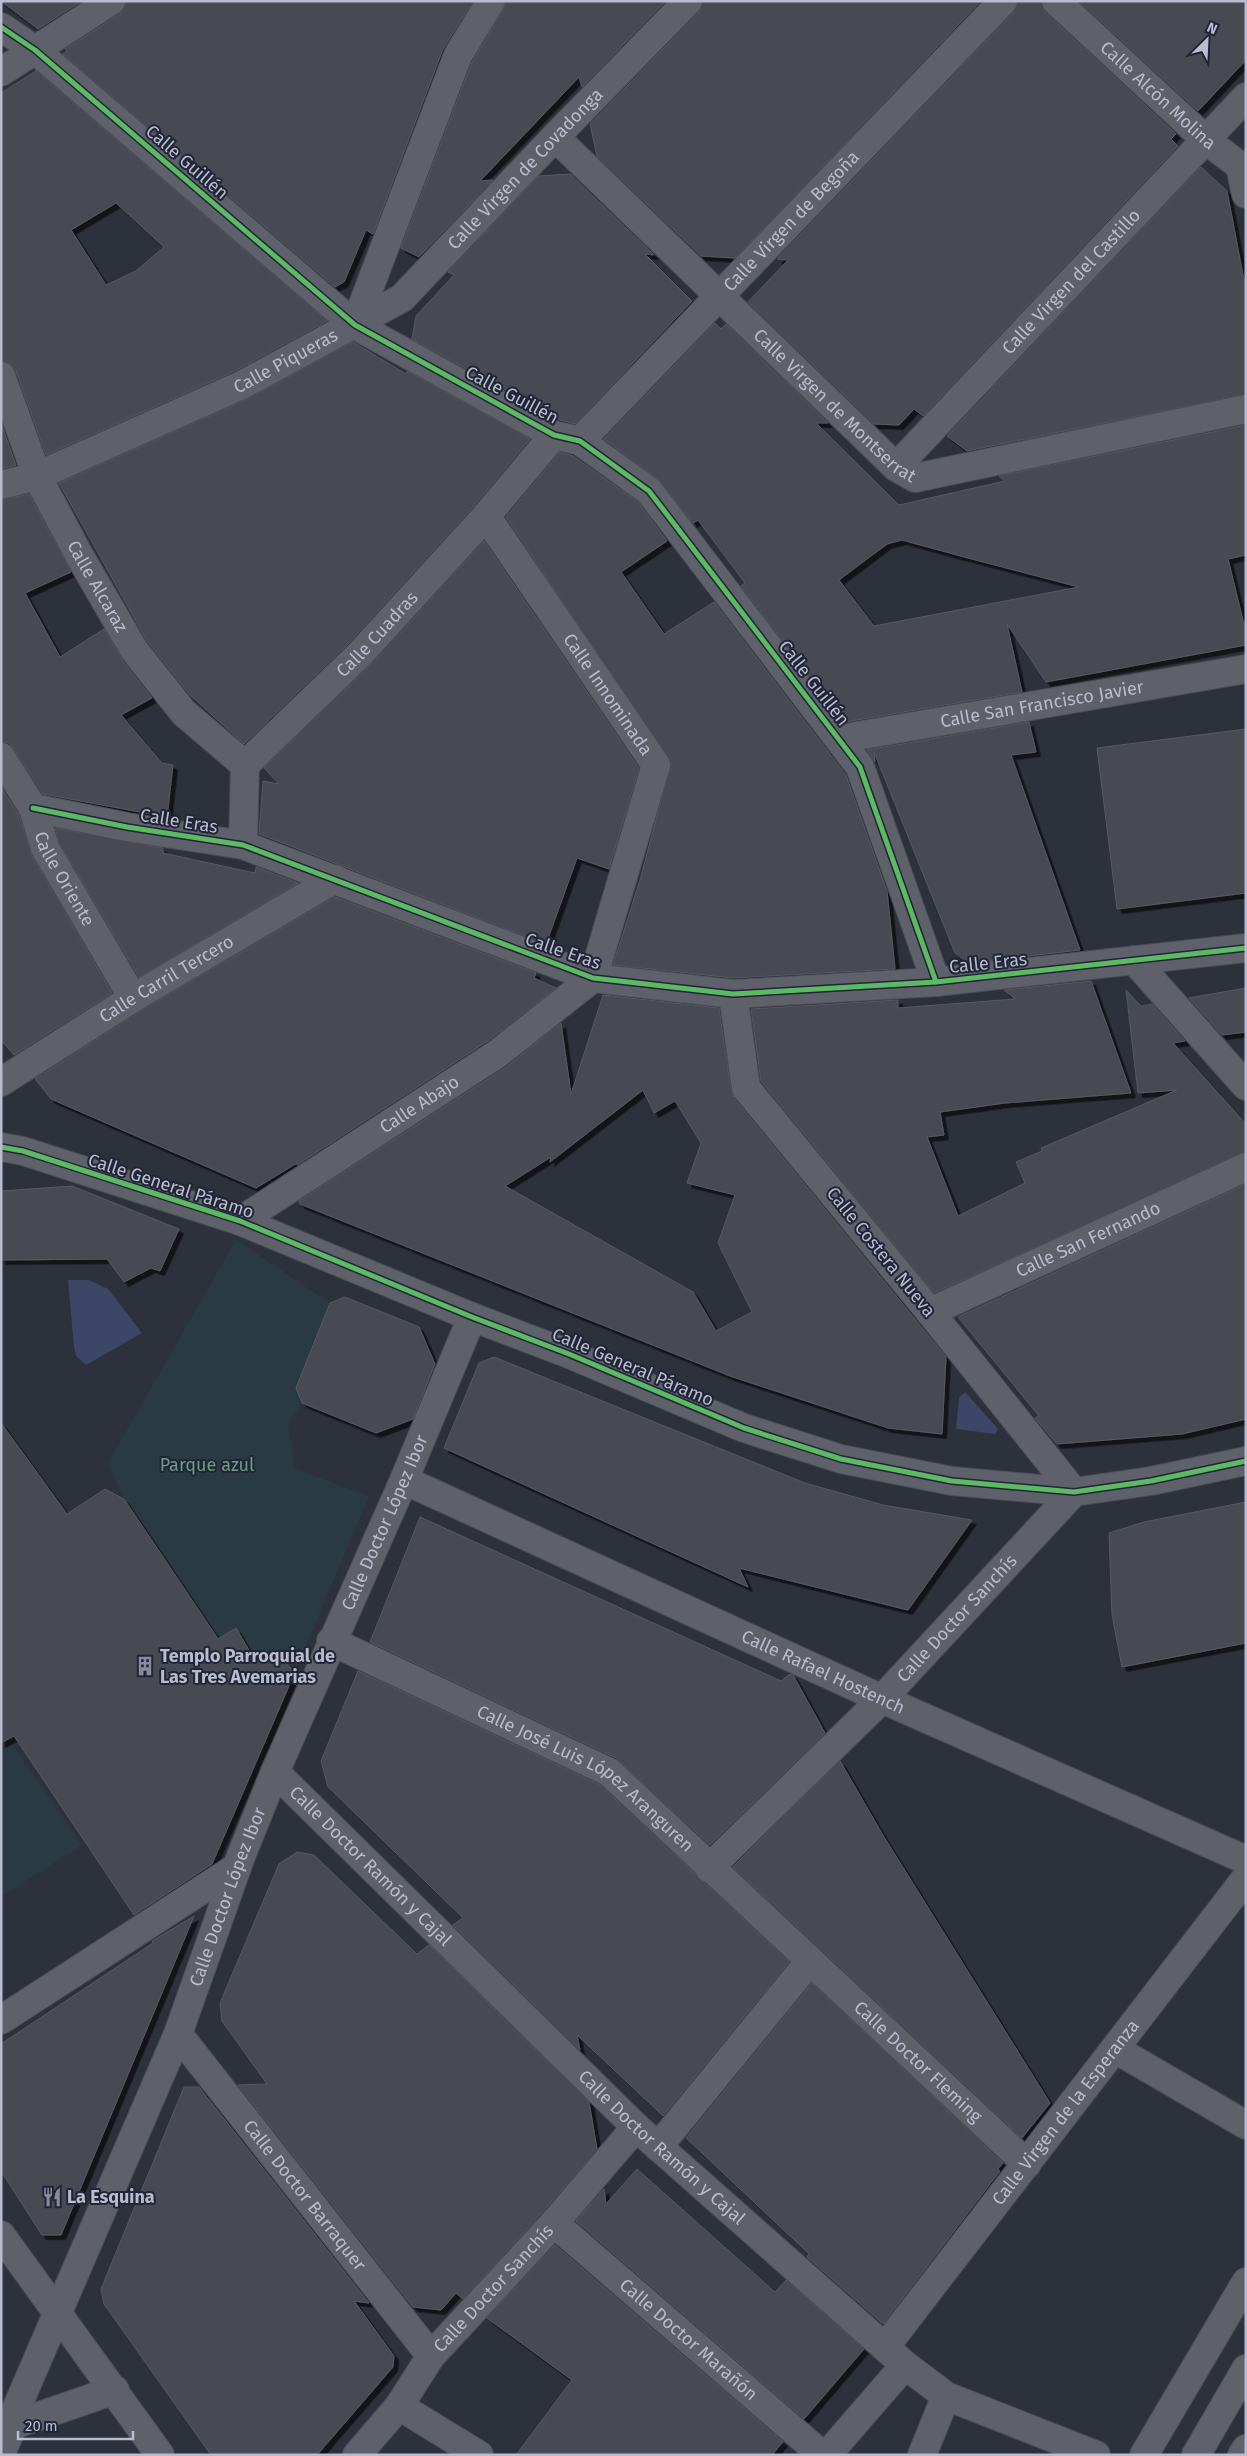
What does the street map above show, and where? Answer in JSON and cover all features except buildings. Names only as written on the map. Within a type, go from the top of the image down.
[{"type":"main road","points":[[1196,2455],[1246,2369]]},
{"type":"main road","points":[[1242,2455],[1246,2449]]},
{"type":"street","points":[[1,72],[111,1]]},
{"type":"street","name":"Calle Piqueras","points":[[1,485],[37,476],[242,385],[355,325],[458,54],[491,1]]},
{"type":"street","name":"Calle Virgen de Covadonga","points":[[355,325],[402,298],[688,1]]},
{"type":"street","name":"Calle Virgen de Begoña","points":[[567,438],[719,298],[1003,1]]},
{"type":"street","name":"Calle Alcón Molina","points":[[1056,1],[1206,140],[1243,163],[1246,194]]},
{"type":"street","name":"Calle Guillén","points":[[1,26],[35,50],[355,325],[567,438],[649,491],[860,767],[936,982]]},
{"type":"street","name":"Calle Virgen del Castillo","points":[[896,467],[1246,97]]},
{"type":"street","name":"Calle Virgen de Montserrat","points":[[555,137],[719,298],[896,467],[915,478],[1246,409]]},
{"type":"street","name":"Calle Alcaraz","points":[[1,376],[37,476],[78,555],[134,650],[184,713],[245,765]]},
{"type":"street","name":"Calle Cuadras","points":[[245,765],[359,655],[486,516],[567,438]]},
{"type":"street","name":"Calle Innominada","points":[[486,516],[656,765],[592,978]]},
{"type":"street","name":"Calle San Francisco Javier","points":[[839,738],[1246,669]]},
{"type":"street","name":"Calle Oriente","points":[[1,757],[33,808],[45,848],[132,998]]},
{"type":"street","points":[[243,845],[245,765]]},
{"type":"street","name":"Calle Eras","points":[[33,808],[127,827],[243,845],[592,978],[733,994],[936,982],[1246,948]]},
{"type":"street","name":"Calle Carril Tercero","points":[[1,1082],[132,998],[335,879]]},
{"type":"street","points":[[1134,960],[1246,1086]]},
{"type":"street","name":"Calle Abajo","points":[[240,1221],[497,1054],[592,978]]},
{"type":"street","name":"Calle Costera Nueva","points":[[733,994],[746,1088],[930,1312],[1074,1492]]},
{"type":"street","name":"Calle General Páramo","points":[[1,1147],[23,1151],[240,1221],[472,1317],[569,1354],[744,1428],[841,1459],[952,1481],[1074,1492],[1152,1481],[1246,1461]]},
{"type":"street","name":"Calle San Fernando","points":[[930,1312],[1246,1166]]},
{"type":"street","name":"Calle Doctor López Ibor","points":[[1,2454],[13,2425],[17,2408],[178,2034],[237,1867],[275,1772],[331,1641],[404,1480],[472,1317]]},
{"type":"street","name":"Calle Rafael Hostench","points":[[404,1480],[882,1699],[1246,1860]]},
{"type":"street","name":"Calle Doctor Sanchís","points":[[709,1868],[882,1699],[1074,1492]]},
{"type":"street","name":"Calle José Luis López Aranguren","points":[[331,1641],[609,1772],[808,1962]]},
{"type":"street","name":"Calle Doctor Ramón y Cajal","points":[[275,1772],[636,2127],[895,2356],[946,2396],[1096,2455]]},
{"type":"street","points":[[1,2020],[237,1867]]},
{"type":"street","name":"Calle Virgen de la Esperanza","points":[[827,2455],[1027,2164],[1246,1878]]},
{"type":"street","points":[[658,2147],[808,1962]]},
{"type":"street","name":"Calle Doctor Fleming","points":[[808,1962],[1027,2164]]},
{"type":"street","name":"Calle Doctor Barraquer","points":[[178,2034],[431,2356]]},
{"type":"street","points":[[1115,2049],[1246,2126]]},
{"type":"street","name":"Calle Doctor Sanchís","points":[[357,2455],[400,2406],[431,2356],[554,2223],[636,2127]]},
{"type":"street","name":"Calle Doctor Marañón","points":[[554,2223],[822,2455]]},
{"type":"street","points":[[1,2235],[115,2390],[160,2455]]},
{"type":"street","points":[[1144,2455],[1246,2282]]},
{"type":"street","points":[[13,2425],[115,2390]]},
{"type":"street","points":[[922,2455],[946,2396]]},
{"type":"street","points":[[400,2406],[479,2455]]},
{"type":"green space","name":"Parque azul","points":[[236,1240],[330,1303],[296,1388],[302,1403],[288,1424],[295,1469],[369,1496],[295,1672],[277,1655],[254,1659],[236,1628],[218,1639],[124,1499],[108,1463]]},
{"type":"green space","points":[[12,1744],[82,1845],[1,1897],[1,1751]]},
{"type":"water","points":[[68,1280],[89,1280],[108,1289],[142,1333],[86,1365],[76,1356],[74,1347]]},
{"type":"water","points":[[965,1392],[998,1429],[995,1434],[956,1429],[959,1398]]},
{"type":"cycle path","points":[[1,27],[35,50],[355,325],[554,435],[580,441],[649,491],[860,767],[936,982]]},
{"type":"cycle path","points":[[33,808],[127,827],[243,845],[593,978],[733,994],[936,982],[1246,948]]},
{"type":"cycle path","points":[[1,1147],[23,1151],[240,1221],[472,1317],[569,1354],[744,1428],[841,1459],[952,1481],[1074,1492],[1151,1481],[1246,1461]]},
{"type":"place","name":"Templo Parroquial de Las Tres Avemarias","points":[[145,1666]]},
{"type":"place","name":"La Esquina","points":[[52,2197]]}]
